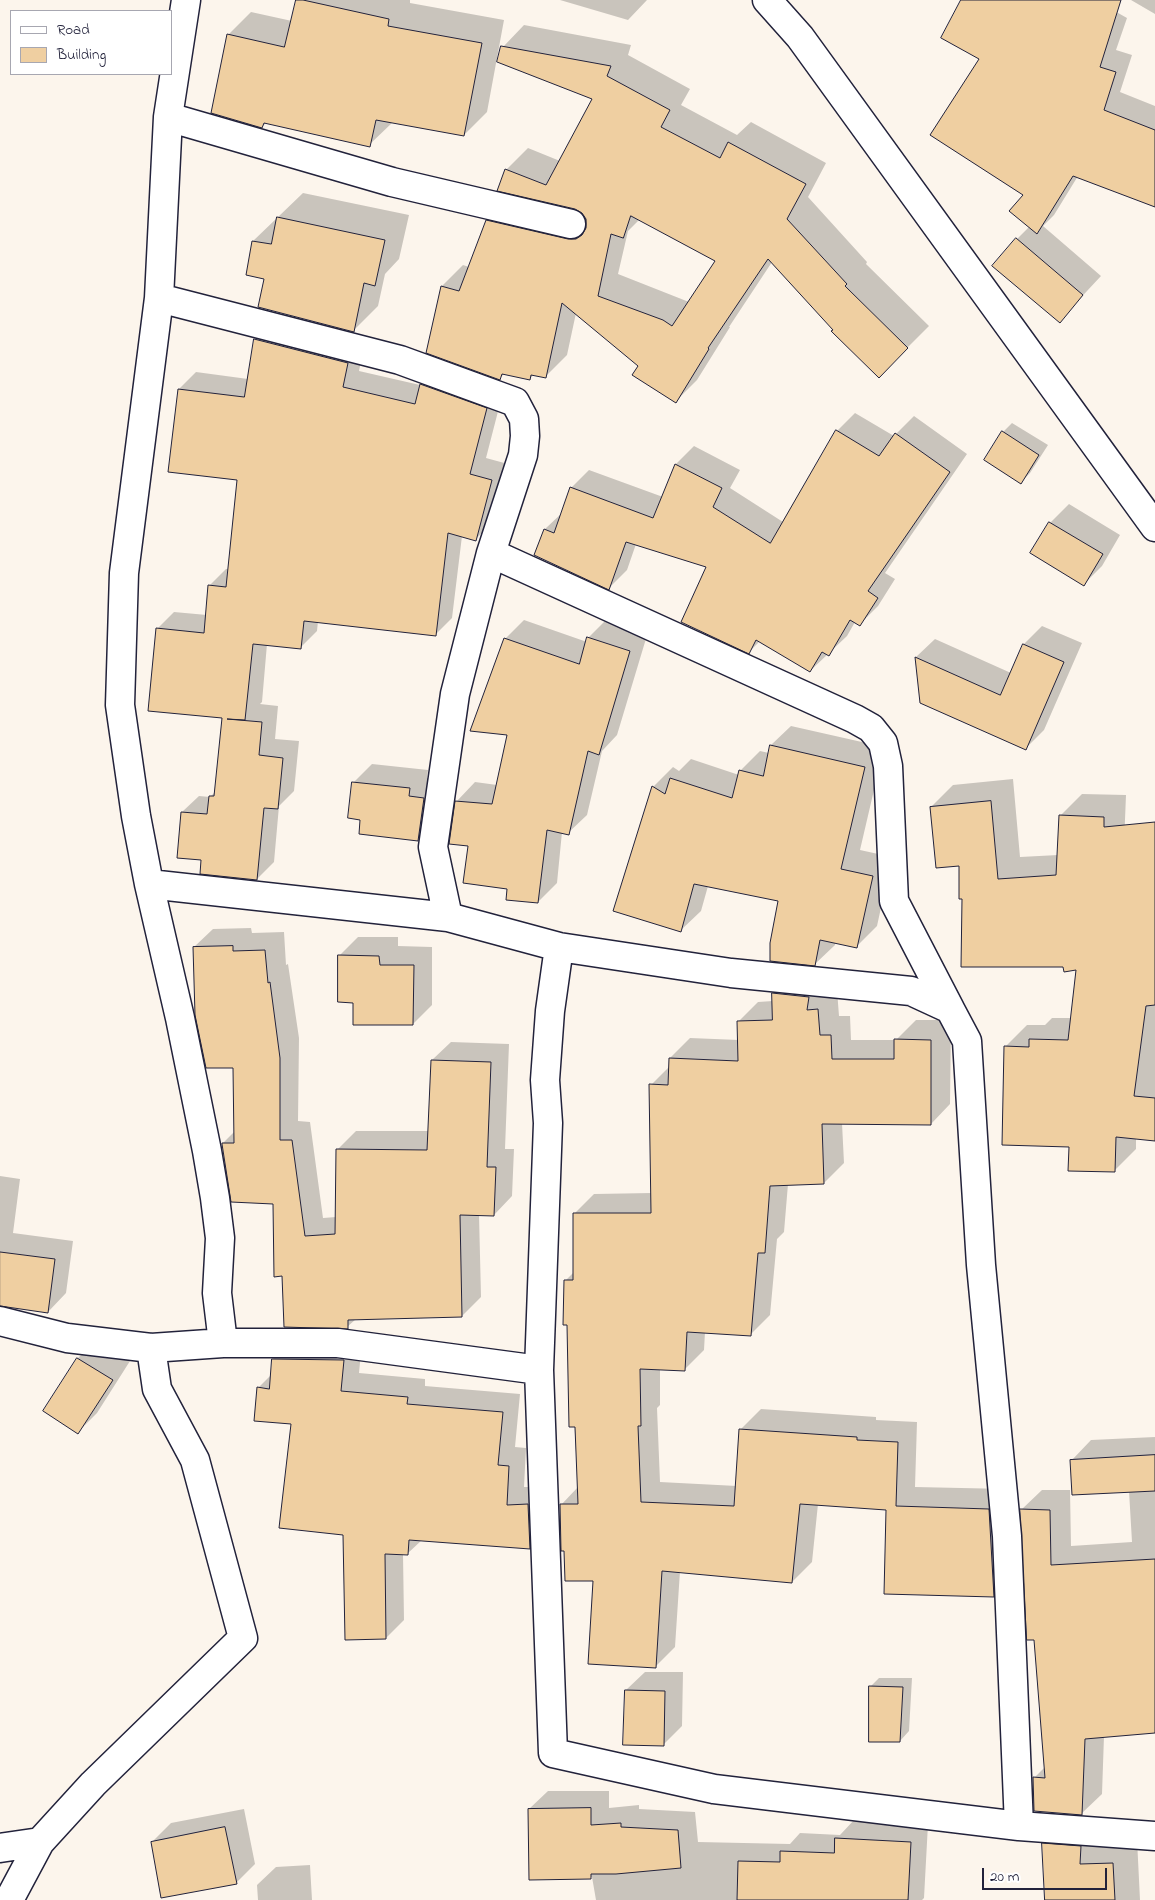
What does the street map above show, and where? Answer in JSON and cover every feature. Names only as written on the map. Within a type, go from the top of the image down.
[{"type":"street","points":[[186,0],[168,117],[159,298],[124,572],[120,705],[136,816],[149,884],[180,1018],[212,1179],[220,1238],[217,1293],[223,1343]]},
{"type":"street","points":[[767,0],[800,37],[1155,527]]},
{"type":"street","points":[[168,117],[392,182],[571,224]]},
{"type":"street","points":[[159,298],[400,360],[515,402],[524,419],[526,436],[523,455],[491,553],[455,694],[433,847],[448,917]]},
{"type":"street","points":[[491,553],[855,719],[871,728],[883,743],[888,766],[894,901],[967,1041],[981,1265],[1007,1536],[1019,1826]]},
{"type":"street","points":[[149,884],[448,917],[559,947],[731,972],[911,991],[950,1008]]},
{"type":"street","points":[[559,947],[550,1011],[545,1080],[548,1123],[540,1370],[553,1752],[714,1788],[1019,1826],[1155,1836]]},
{"type":"street","points":[[0,1321],[67,1338],[151,1348],[223,1343],[338,1343],[540,1370]]},
{"type":"street","points":[[9,1900],[40,1842],[92,1784],[244,1638],[195,1460],[157,1389],[151,1348]]},
{"type":"street","points":[[0,1848],[40,1842]]},
{"type":"building","points":[[296,0],[389,19],[388,26],[482,43],[464,136],[376,120],[370,147],[264,123],[262,128],[211,113],[227,34],[284,47]]},
{"type":"building","points":[[961,0],[1121,0],[1100,67],[1116,72],[1104,110],[1155,130],[1155,207],[1073,176],[1037,234],[1009,211],[1023,195],[930,135],[979,59],[941,38]]},
{"type":"building","points":[[501,46],[611,66],[607,76],[670,110],[661,127],[720,158],[728,142],[806,184],[787,219],[847,284],[845,286],[908,348],[879,378],[831,331],[833,330],[768,259],[708,348],[676,403],[632,375],[638,366],[562,303],[546,378],[531,375],[530,380],[502,374],[500,380],[426,353],[441,286],[459,291],[486,220],[568,239],[576,239],[582,235],[586,228],[586,219],[582,213],[575,209],[497,191],[505,169],[546,185],[592,99],[497,62]],"holes":[[[631,216],[715,261],[672,326],[663,320],[598,296],[611,234],[623,238]]]},
{"type":"building","points":[[277,217],[385,240],[375,286],[364,283],[354,332],[258,307],[264,279],[246,275],[252,241],[271,244]]},
{"type":"building","points":[[1016,238],[1083,295],[1060,323],[992,266]]},
{"type":"building","points":[[254,339],[348,363],[343,387],[415,404],[420,384],[487,408],[470,474],[492,480],[476,541],[448,533],[436,636],[304,621],[301,649],[253,644],[245,720],[227,719],[262,722],[259,755],[283,758],[278,809],[264,808],[257,880],[200,874],[201,860],[177,858],[181,812],[207,814],[209,796],[214,796],[222,718],[148,711],[156,628],[204,633],[208,585],[226,587],[237,480],[168,472],[178,389],[244,397]]},
{"type":"building","points":[[836,430],[879,456],[895,433],[950,472],[868,591],[878,598],[860,626],[850,620],[829,656],[822,652],[810,672],[756,640],[749,654],[681,622],[706,567],[626,542],[609,590],[534,555],[544,529],[554,533],[570,487],[653,518],[675,464],[722,488],[713,507],[770,543]]},
{"type":"building","points":[[1002,431],[1039,455],[1021,484],[984,460]]},
{"type":"building","points":[[1049,522],[1103,554],[1084,586],[1030,553]]},
{"type":"building","points":[[587,637],[630,651],[599,755],[588,751],[569,835],[547,830],[538,903],[506,900],[507,889],[463,883],[468,846],[449,844],[455,801],[492,804],[507,735],[470,731],[504,638],[579,664]]},
{"type":"building","points":[[1023,644],[1064,662],[1026,750],[920,703],[915,657],[1000,695]]},
{"type":"building","points":[[770,745],[865,767],[841,869],[873,876],[857,948],[820,940],[815,966],[770,961],[770,943],[778,901],[694,884],[681,932],[613,911],[652,786],[665,794],[670,778],[732,798],[739,770],[763,776]]},
{"type":"building","points":[[352,782],[410,788],[409,796],[424,798],[418,841],[359,834],[360,820],[348,818]]},
{"type":"building","points":[[991,801],[998,879],[1056,875],[1059,815],[1104,817],[1104,827],[1155,822],[1155,1005],[1146,1006],[1134,1096],[1155,1098],[1155,1141],[1116,1137],[1115,1172],[1068,1171],[1069,1147],[1002,1145],[1004,1046],[1029,1047],[1029,1039],[1068,1040],[1076,970],[1064,972],[1063,967],[961,967],[962,899],[959,899],[959,866],[936,868],[930,807]]},
{"type":"building","points":[[233,946],[233,951],[265,950],[268,983],[270,982],[280,1058],[280,1140],[292,1140],[305,1236],[335,1234],[336,1149],[427,1150],[431,1060],[491,1062],[487,1167],[496,1167],[494,1216],[460,1215],[462,1317],[348,1320],[348,1329],[284,1327],[282,1276],[274,1277],[273,1204],[231,1202],[222,1143],[234,1143],[233,1068],[206,1068],[195,1015],[193,947]]},
{"type":"building","points":[[338,955],[379,956],[380,965],[414,965],[413,1025],[353,1025],[353,1003],[338,1002]]},
{"type":"building","points":[[772,993],[809,997],[807,1010],[818,1009],[820,1035],[831,1035],[832,1059],[894,1059],[894,1039],[931,1040],[931,1125],[822,1124],[824,1184],[770,1186],[765,1253],[758,1253],[751,1336],[687,1332],[685,1371],[640,1369],[641,1426],[638,1426],[641,1502],[734,1506],[739,1429],[857,1437],[857,1440],[898,1442],[896,1506],[989,1509],[994,1597],[884,1594],[886,1510],[800,1504],[792,1583],[662,1571],[656,1668],[588,1664],[593,1581],[565,1581],[564,1551],[561,1551],[560,1504],[578,1504],[575,1427],[569,1427],[567,1325],[563,1325],[564,1280],[573,1280],[573,1213],[651,1213],[649,1084],[668,1085],[669,1058],[738,1061],[737,1021],[772,1020]]},
{"type":"building","points":[[0,1252],[55,1259],[48,1313],[0,1306]]},
{"type":"building","points":[[77,1358],[113,1380],[78,1434],[43,1411]]},
{"type":"building","points":[[272,1359],[344,1360],[341,1391],[408,1397],[407,1404],[503,1412],[498,1465],[509,1466],[507,1505],[528,1504],[530,1549],[409,1540],[408,1555],[385,1554],[386,1639],[345,1640],[343,1535],[279,1528],[291,1424],[254,1421],[257,1387],[269,1389]]},
{"type":"building","points":[[1155,1455],[1155,1491],[1072,1495],[1070,1460]]},
{"type":"building","points":[[1020,1509],[1050,1510],[1051,1565],[1155,1559],[1155,1733],[1085,1739],[1082,1815],[1034,1811],[1033,1777],[1045,1778],[1034,1640],[1027,1640]]},
{"type":"building","points":[[869,1686],[903,1687],[900,1742],[869,1742]]},
{"type":"building","points":[[625,1690],[665,1691],[664,1746],[623,1745]]},
{"type":"building","points":[[591,1808],[591,1825],[621,1823],[621,1827],[678,1830],[681,1868],[616,1874],[591,1874],[591,1879],[529,1880],[528,1809]]},
{"type":"building","points":[[225,1827],[237,1884],[161,1898],[151,1842]]},
{"type":"building","points":[[835,1838],[911,1842],[908,1900],[737,1900],[738,1861],[780,1862],[780,1851],[834,1853]]},
{"type":"building","points":[[1042,1843],[1081,1846],[1080,1864],[1113,1863],[1115,1900],[1045,1900]]}]
